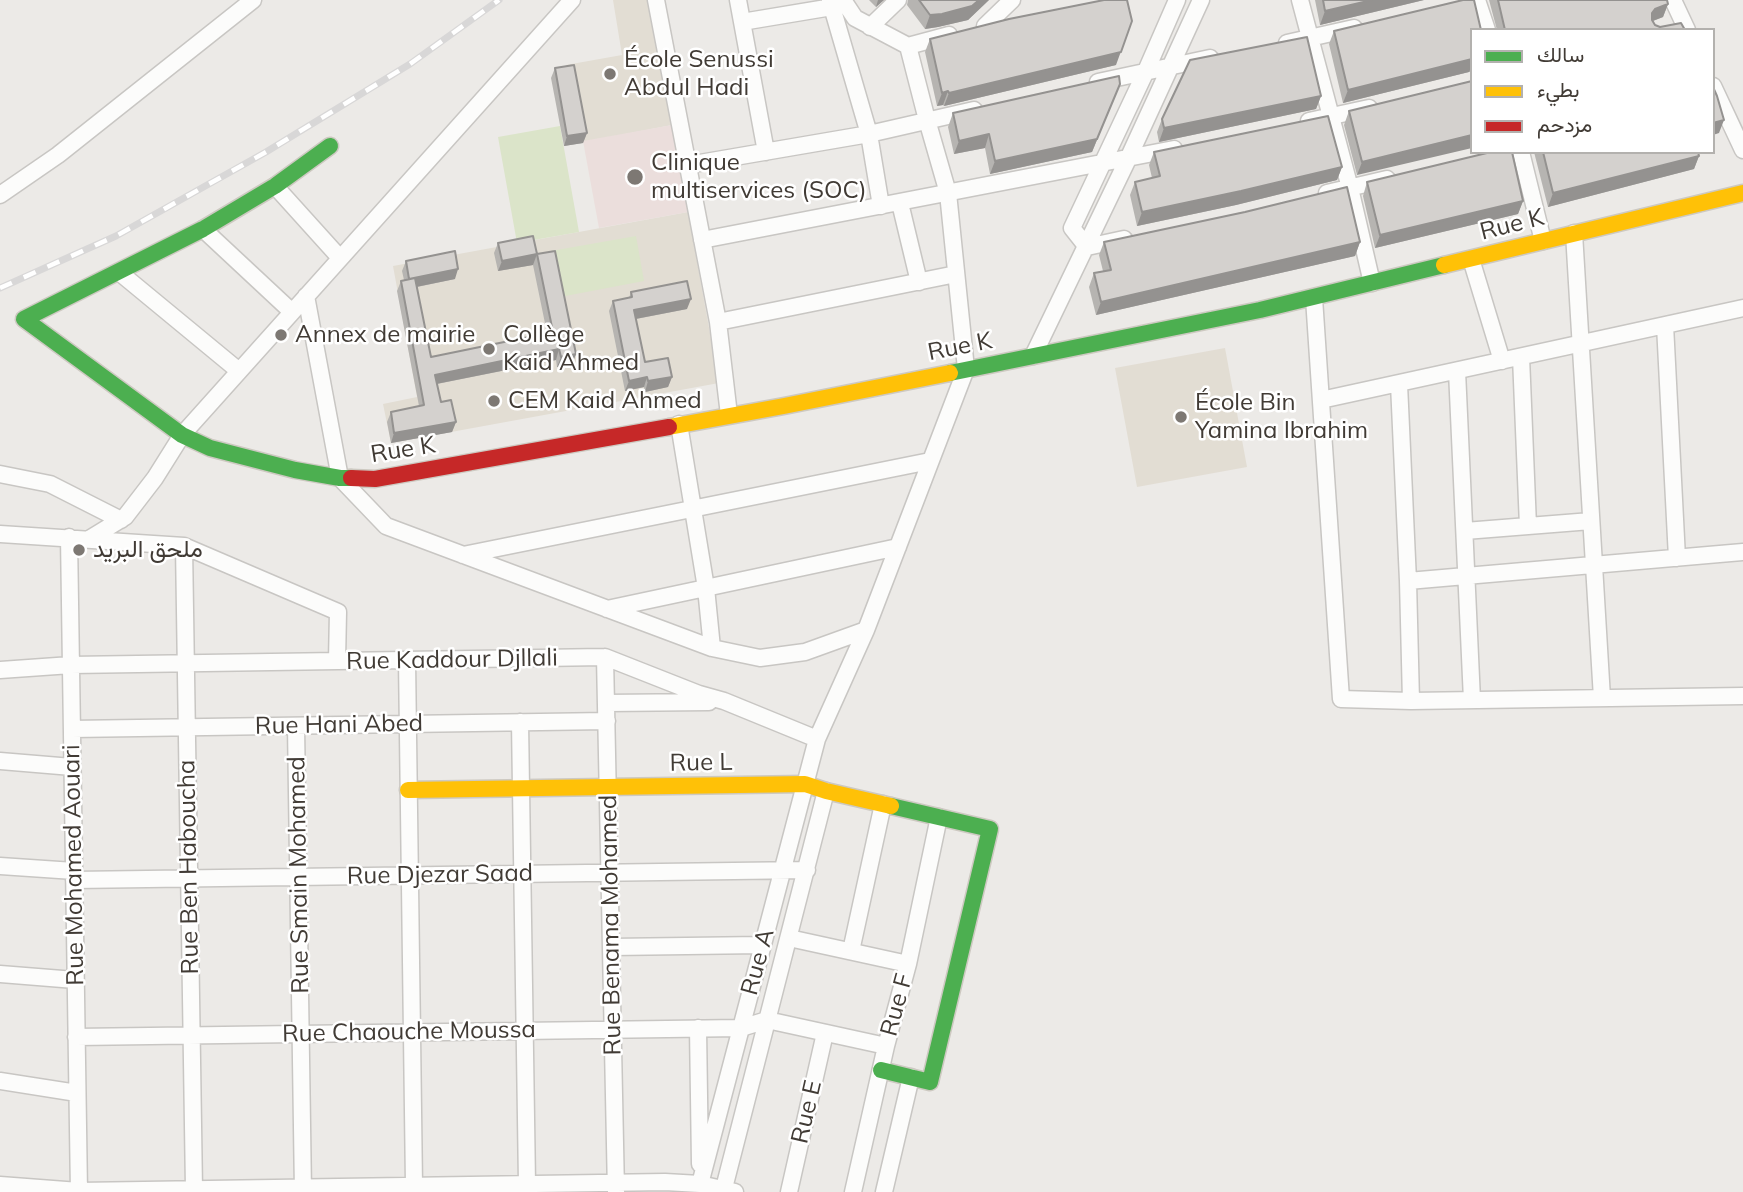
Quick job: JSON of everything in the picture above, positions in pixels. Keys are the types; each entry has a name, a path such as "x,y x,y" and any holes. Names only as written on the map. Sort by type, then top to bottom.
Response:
{"street":[{"path":"0,195 58,155 253,0"},
{"path":"89,539 125,517 155,478 182,435 572,0"},
{"path":"656,0 718,322 729,415"},
{"path":"738,0 766,152"},
{"path":"870,27 898,0"},
{"path":"972,29 1012,0"},
{"path":"1087,247 1072,228 1177,0"},
{"path":"1033,356 1087,247 1200,0"},
{"path":"1300,0 1373,283"},
{"path":"1477,0 1486,28"},
{"path":"1666,27 1685,26 1673,0"},
{"path":"743,22 835,2"},
{"path":"835,2 855,18 908,46 1011,21"},
{"path":"835,2 869,134 881,206"},
{"path":"1272,46 1363,25"},
{"path":"908,46 948,193 966,369"},
{"path":"1081,86 1220,56"},
{"path":"1715,93 1743,149"},
{"path":"1290,125 1380,105"},
{"path":"688,165 869,134 991,106"},
{"path":"702,240 1196,145"},
{"path":"239,371 118,272 203,229 275,186 330,146"},
{"path":"1521,154 1543,241"},
{"path":"1313,197 1405,175"},
{"path":"275,186 340,258"},
{"name":"Rue K","path":"118,272 24,319 182,435 210,448 295,470 340,478 375,479 784,406 1314,298 1743,192"},
{"path":"900,203 919,282"},
{"path":"203,229 292,312"},
{"path":"1574,233 1602,698"},
{"path":"1087,247 1137,236"},
{"path":"1472,259 1502,361"},
{"path":"718,322 956,274"},
{"path":"306,296 340,478 386,526 712,648 760,658 805,652 866,631"},
{"path":"1314,298 1341,699 1411,701 1743,696"},
{"path":"1321,400 1743,308"},
{"path":"1665,325 1676,558"},
{"path":"1521,357 1528,526"},
{"name":"Rue A","path":"700,1184 817,739 866,631 966,369"},
{"path":"1457,371 1472,700"},
{"path":"1399,384 1411,701"},
{"path":"680,424 706,588 712,648"},
{"path":"463,555 930,461"},
{"path":"0,474 50,484 121,520"},
{"path":"1465,531 1591,522"},
{"path":"0,534 184,545 338,612 337,661"},
{"name":"Rue Mohamed Aouari","path":"69,537 79,1191"},
{"name":"Rue Ben Haboucha","path":"184,545 194,1189"},
{"path":"607,609 898,547"},
{"path":"1408,581 1743,552"},
{"name":"Rue Kaddour Djllali","path":"0,670 71,665 605,657 817,739"},
{"name":"Rue Benama Mohamed","path":"605,657 616,1187"},
{"path":"407,660 414,1186"},
{"path":"606,703 724,701"},
{"name":"Rue Hani Abed","path":"72,729 607,721"},
{"path":"520,722 527,1184"},
{"name":"Rue Smain Mohamed","path":"296,726 303,1190"},
{"path":"0,761 72,767"},
{"name":"Rue L","path":"408,790 805,784 990,829 930,1082 911,1077"},
{"path":"0,1185 79,1191 303,1190 527,1184 565,1188 665,1187 700,1184 727,1191 767,1020 827,791"},
{"path":"851,951 883,804"},
{"name":"Rue F","path":"853,1192 886,1046 908,964 939,817"},
{"name":"Rue Djezar Saad","path":"0,866 74,876 189,879 807,870"},
{"path":"611,947 788,942 851,951 908,964"},
{"path":"0,974 75,980"},
{"path":"767,1020 886,1046"},
{"name":"Rue Chaouche Moussa","path":"76,1037 741,1028 767,1020"},
{"path":"698,1028 700,1184"},
{"name":"Rue E","path":"789,1192 825,1033"},
{"path":"881,1070 911,1077 884,1192"},
{"path":"0,1081 77,1093"}],"shaded area":[{"name":"École Senussi Abdul Hadi","path":"613,0 649,0 672,125 564,146 566,65 622,55"},
{"name":"Clinique multiservices (SOC)","path":"672,125 688,212 599,228 583,141"},
{"path":"688,212 719,383 391,443 383,404 417,397 393,266"},
{"name":"École Bin Yamina Ibrahim","path":"1225,348 1247,467 1137,487 1115,368"}],"green space":[{"path":"560,126 579,232 517,243 498,137"},
{"path":"636,236 644,281 560,297 551,251"}],"building":[{"path":"919,0 979,0 972,6 930,15"},
{"path":"1104,0 1127,0 1132,21 1121,52 942,93 930,39 1009,19"},
{"path":"1323,0 1372,0 1325,11"},
{"path":"1463,0 1474,0 1481,28 1470,28 1470,60 1348,90 1334,31"},
{"path":"1498,0 1667,0 1668,4 1652,13 1655,25 1660,27 1681,23 1684,28 1505,28"},
{"path":"1307,37 1321,96 1164,128 1162,119 1190,60"},
{"path":"574,65 587,133 567,136 555,68"},
{"path":"1119,76 1120,84 1097,139 995,161 989,134 959,141 953,113"},
{"path":"1470,81 1470,135 1362,162 1349,111"},
{"path":"1715,92 1717,96 1724,120 1715,122"},
{"path":"1328,116 1342,167 1142,212 1135,182 1160,176 1154,152"},
{"path":"1483,154 1512,154 1523,201 1380,235 1367,182"},
{"path":"1543,154 1698,154 1699,156 1553,193"},
{"path":"1347,187 1360,242 1101,302 1094,273 1111,270 1104,242"},
{"path":"533,236 537,254 502,261 498,243"},
{"path":"455,251 458,269 409,279 406,261"},
{"path":"555,251 576,354 561,357 559,349 435,375 441,402 451,400 456,422 394,433 391,412 424,405 401,281 415,278 431,357 553,332 537,254"},
{"path":"687,281 691,299 634,310 645,362 668,358 672,377 648,381 647,377 629,381 613,301 632,297 631,292"}],"railway":[{"path":"0,288 116,236 266,152 410,64 499,0"}],"traffic: fast":[{"path":"330,146 275,186 203,229 24,319 182,435 210,448 295,470 351,478"},
{"path":"950,373 1260,310 1444,265"},
{"path":"881,1070 930,1082 990,829 891,806"}],"traffic: slow":[{"path":"1444,265 1743,193"},
{"path":"669,427 950,373"},
{"path":"408,790 805,784 891,806"}],"traffic: jam":[{"path":"351,478 375,479 669,427"}],"place":[{"name":"École Senussi Abdul Hadi","path":"610,74"},
{"name":"Clinique multiservices (SOC)","path":"635,177"},
{"name":"Annex de mairie","path":"281,335"},
{"name":"Collège Kaid Ahmed","path":"489,349"},
{"name":"CEM Kaid Ahmed","path":"494,401"},
{"name":"École Bin Yamina Ibrahim","path":"1181,417"},
{"name":"ملحق البريد","path":"79,550"}]}
